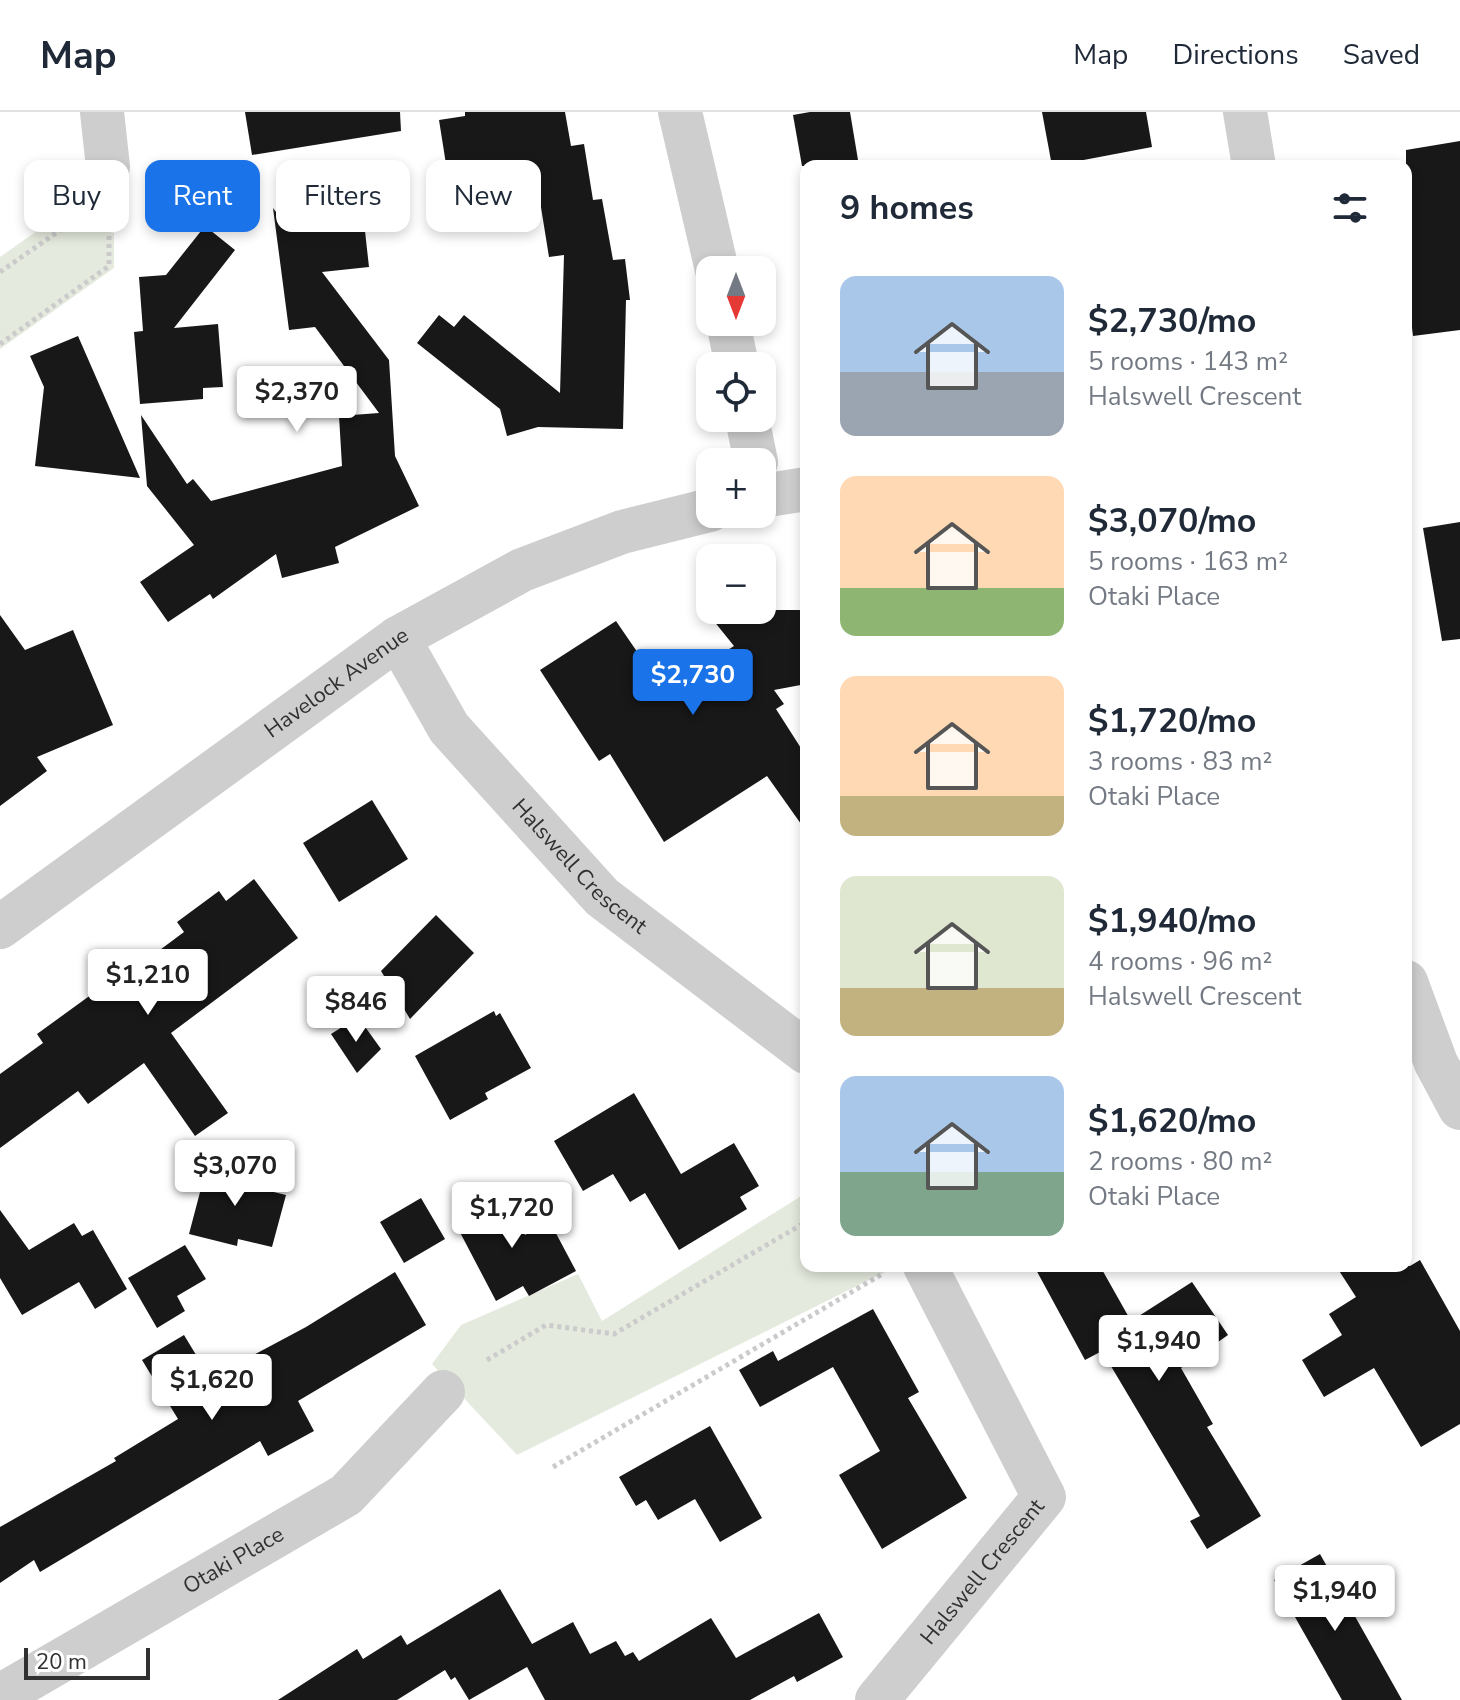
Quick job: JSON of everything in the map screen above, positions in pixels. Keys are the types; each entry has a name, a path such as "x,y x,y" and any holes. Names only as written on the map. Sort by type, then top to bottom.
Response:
{"street":[{"path":"102,112 107,160"},
{"path":"680,112 714,256"},
{"path":"1245,112 1253,160"},
{"path":"776,487 800,489"},
{"name":"Havelock Avenue","path":"0,927 398,638 522,570 622,532 696,514"},
{"name":"Halswell Crescent","path":"398,638 449,728 602,897 800,1047"},
{"path":"1412,998 1436,1063 1460,1108"},
{"name":"Halswell Crescent","path":"877,1700 1044,1497 908,1272"},
{"name":"Otaki Place","path":"0,1696 346,1495 443,1392"}],"path":[{"path":"0,272 57,232"},
{"path":"0,344 109,266 109,232"},
{"path":"487,1360 546,1325 614,1334 800,1226"},
{"path":"553,1467 899,1272"}],"shaded area":[{"path":"35,232 114,233 114,268 0,349 0,257"},
{"path":"800,1197 800,1272 885,1272 517,1455 432,1364 461,1325 578,1274 602,1321"}],"building":[{"path":"245,112 400,112 401,131 252,155"},
{"path":"465,112 565,112 571,146 584,144 593,200 602,199 613,260 625,259 630,300 626,300 623,429 538,427 507,436 500,409 417,343 439,315 454,327 464,315 560,393 564,255 549,257 541,207 541,160 445,160 439,120 465,116"},
{"path":"850,112 858,160 801,160 793,115"},
{"path":"1042,112 1146,112 1152,147 1084,160 1051,160"},
{"path":"1460,141 1460,330 1413,336 1412,160 1406,160 1406,150"},
{"path":"200,232 212,232 235,250 174,328 218,324 223,387 203,388 203,399 140,404 134,332 143,331 139,277 166,275"},
{"path":"276,232 365,232 369,267 322,272 389,360 395,456 419,506 335,547 339,563 282,578 276,554 213,599 210,594 168,622 140,582 194,545 147,486 141,415 187,484 193,479 211,501 342,466 339,416 379,413 315,327 289,330"},
{"path":"78,336 140,478 35,466 44,387 30,356"},
{"path":"1460,522 1460,639 1442,641 1423,528"},
{"path":"776,610 800,610 800,685 774,690 784,704 776,709 800,747 800,823 767,776 664,842 610,754 599,761 540,670 616,621 664,691 734,646 716,624 776,624"},
{"path":"0,615 25,650 73,630 113,725 37,757 47,771 0,806"},
{"path":"372,800 408,859 339,902 303,843"},
{"path":"254,879 298,938 171,1033 228,1113 195,1136 144,1063 88,1104 78,1091 0,1148 0,1074 43,1043 37,1034 110,981 113,985 184,932 177,922 219,891 226,901"},
{"path":"436,915 474,953 410,1019 381,971"},
{"path":"494,1011 496,1016 500,1013 531,1068 485,1093 488,1099 450,1120 415,1056"},
{"path":"358,1017 381,1049 357,1073 331,1034"},
{"path":"634,1093 681,1174 734,1143 759,1186 740,1197 747,1209 679,1250 645,1193 630,1202 613,1174 583,1191 554,1141"},
{"path":"209,1158 244,1167 240,1184 286,1195 272,1247 238,1239 237,1246 189,1234"},
{"path":"504,1193 525,1235 550,1222 576,1271 529,1296 523,1286 496,1301 453,1219"},
{"path":"421,1198 445,1239 404,1263 380,1222"},
{"path":"0,1210 29,1250 74,1223 82,1236 93,1230 127,1289 95,1309 79,1282 22,1315 0,1278"},
{"path":"185,1245 206,1279 177,1296 185,1311 157,1328 128,1278"},
{"path":"1420,1260 1460,1331 1460,1424 1421,1447 1374,1368 1324,1397 1302,1360 1342,1335 1329,1314 1356,1297 1340,1272 1412,1272 1412,1265"},
{"path":"395,1272 426,1325 298,1401 314,1431 268,1456 260,1441 40,1572 34,1560 0,1583 0,1527 116,1461 114,1458 178,1419 142,1360 184,1335 210,1378 306,1327"},
{"path":"1037,1272 1103,1272 1131,1321 1192,1282 1228,1335 1181,1368 1213,1424 1207,1427 1261,1516 1207,1549 1190,1521 1200,1516 1102,1351 1085,1360"},
{"path":"873,1309 919,1392 908,1398 967,1498 882,1549 839,1475 880,1451 833,1367 760,1407 739,1370 773,1351 778,1361"},
{"path":"710,1426 762,1518 720,1542 695,1499 658,1520 646,1500 636,1506 619,1477"},
{"path":"1320,1554 1402,1700 1342,1700 1274,1580"},
{"path":"500,1589 532,1644 573,1622 590,1654 616,1641 625,1656 633,1652 639,1661 711,1618 736,1658 819,1613 843,1657 797,1682 794,1676 750,1700 545,1700 527,1667 469,1700 455,1677 451,1680 445,1670 397,1700 278,1700 357,1649 363,1659 401,1635 407,1645"}]}
